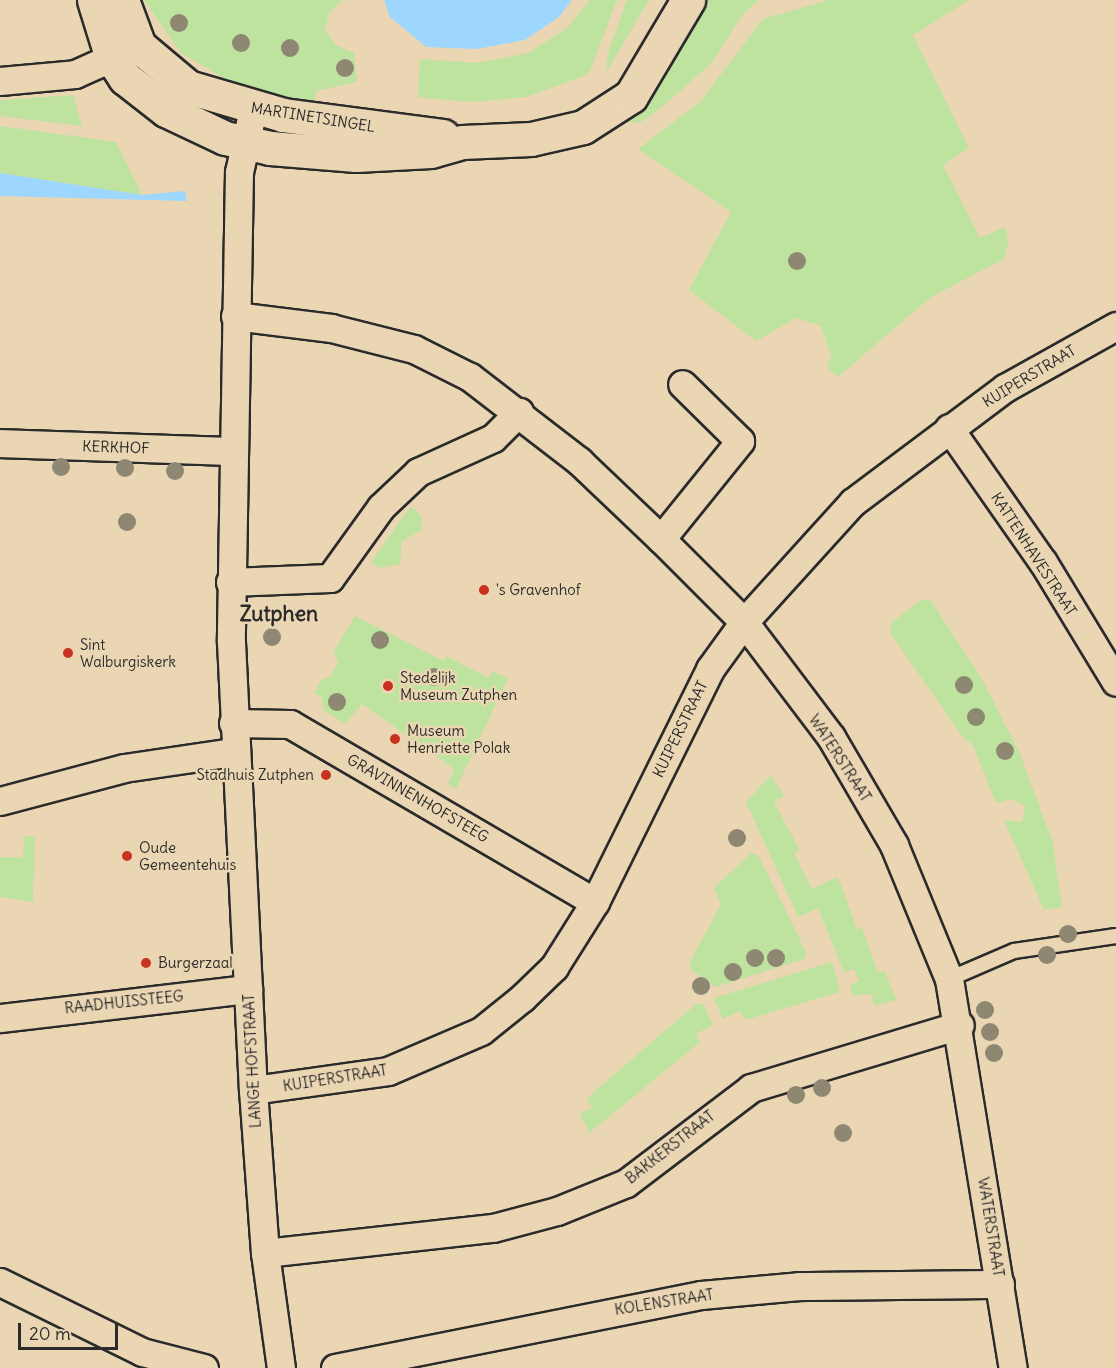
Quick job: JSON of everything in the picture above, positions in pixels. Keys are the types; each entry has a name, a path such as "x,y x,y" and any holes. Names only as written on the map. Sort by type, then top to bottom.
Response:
{"street":[{"path":"94,0 125,52"},
{"path":"122,0 125,52"},
{"name":"MARTINETSINGEL","path":"462,142 430,132 253,109 188,87 125,52 125,78 166,110 245,142 293,152 356,155 431,151 462,142 558,135 610,114 647,75 688,0"},
{"path":"0,81 44,80 125,52"},
{"path":"0,801 124,768 234,752 230,582 231,451 239,172 253,109"},
{"path":"230,582 330,578 381,507 418,472 493,438 519,412 470,377 414,349 331,328 235,316"},
{"name":"KUIPERSTRAAT","path":"253,1090 388,1071 482,1031 554,967 595,902 710,669 744,622 853,502 1005,388 1116,326"},
{"path":"661,539 740,441 682,384"},
{"name":"WATERSTRAAT","path":"519,412 661,539 744,622 831,737 894,845 949,979 960,1025 1013,1368"},
{"name":"KATTENHAVESTRAAT","path":"949,428 1043,562 1116,682"},
{"name":"KERKHOF","path":"0,442 231,451"},
{"name":"GRAVINNENHOFSTEEG","path":"233,723 290,724 595,902"},
{"name":"LANGE HOFSTRAAT","path":"234,752 253,1090 265,1253 281,1368"},
{"name":"RAADHUISSTEEG","path":"0,1018 248,989"},
{"name":"BAKKERSTRAAT","path":"265,1253 493,1228 556,1211 626,1183 751,1088 960,1025"},
{"path":"0,1282 142,1352 204,1368"},
{"name":"KOLENSTRAAT","path":"335,1368 701,1295 799,1286 1000,1284"}],"lane":[{"path":"949,979 1014,951 1116,936"}],"green space":[{"path":"144,0 343,0 329,13 325,30 336,45 354,53 357,82 316,91 314,104 234,84 181,53"},
{"path":"590,0 617,0 589,74 526,97 469,102 418,97 420,59 478,63 528,53 567,28"},
{"path":"627,0 649,0 605,74 609,50"},
{"path":"707,0 759,0 742,15 712,63 641,122 626,122 654,95"},
{"path":"829,0 969,0 913,35 969,148 943,165 980,238 1005,227 1008,244 1004,259 931,297 838,377 827,369 831,355 821,326 796,318 756,341 689,290 731,212 638,149 700,102 763,19"},
{"path":"73,95 82,126 0,116 0,100"},
{"path":"0,126 116,142 142,195 0,173"},
{"path":"411,506 421,515 422,530 402,541 400,564 379,568 371,562"},
{"path":"922,599 931,601 982,679 1020,754 1053,843 1062,907 1044,910 1004,820 1022,822 1025,806 1011,799 996,803 972,743 965,740 890,633 891,623"},
{"path":"355,616 444,661 446,656 489,678 492,671 508,678 456,789 448,784 454,769 362,704 345,724 324,710 321,696 315,693 321,680 331,676 338,662 333,653"},
{"path":"771,775 784,796 774,802 800,850 794,853 812,889 838,877 857,929 862,928 878,973 885,971 896,1000 874,1006 872,994 853,996 850,985 859,981 854,969 844,972 818,908 798,917 746,802"},
{"path":"24,836 35,836 33,902 0,897 0,857 23,858"},
{"path":"751,853 758,855 806,952 804,959 716,987 691,970 690,962 721,904 714,888"},
{"path":"832,962 840,992 745,1020 740,1011 723,1019 714,998"},
{"path":"696,1004 703,1004 713,1025 696,1034 700,1042 589,1133 580,1114 592,1107 587,1098"}],"water":[{"path":"384,0 572,0 559,17 525,40 477,49 426,47 390,17"},
{"path":"0,173 142,195 185,191 187,201 0,196"}],"place":[{"name":"'s Gravenhof","path":"484,590"},
{"name":"Sint Walburgiskerk","path":"68,653"},
{"name":"Stedelijk Museum Zutphen","path":"388,686"},
{"name":"Museum Henriette Polak","path":"395,739"},
{"name":"Stadhuis Zutphen","path":"326,775"},
{"name":"Oude Gemeentehuis","path":"127,856"},
{"name":"Burgerzaal","path":"146,963"}],"district":[{"name":"Zutphen","path":"279,614"}]}
